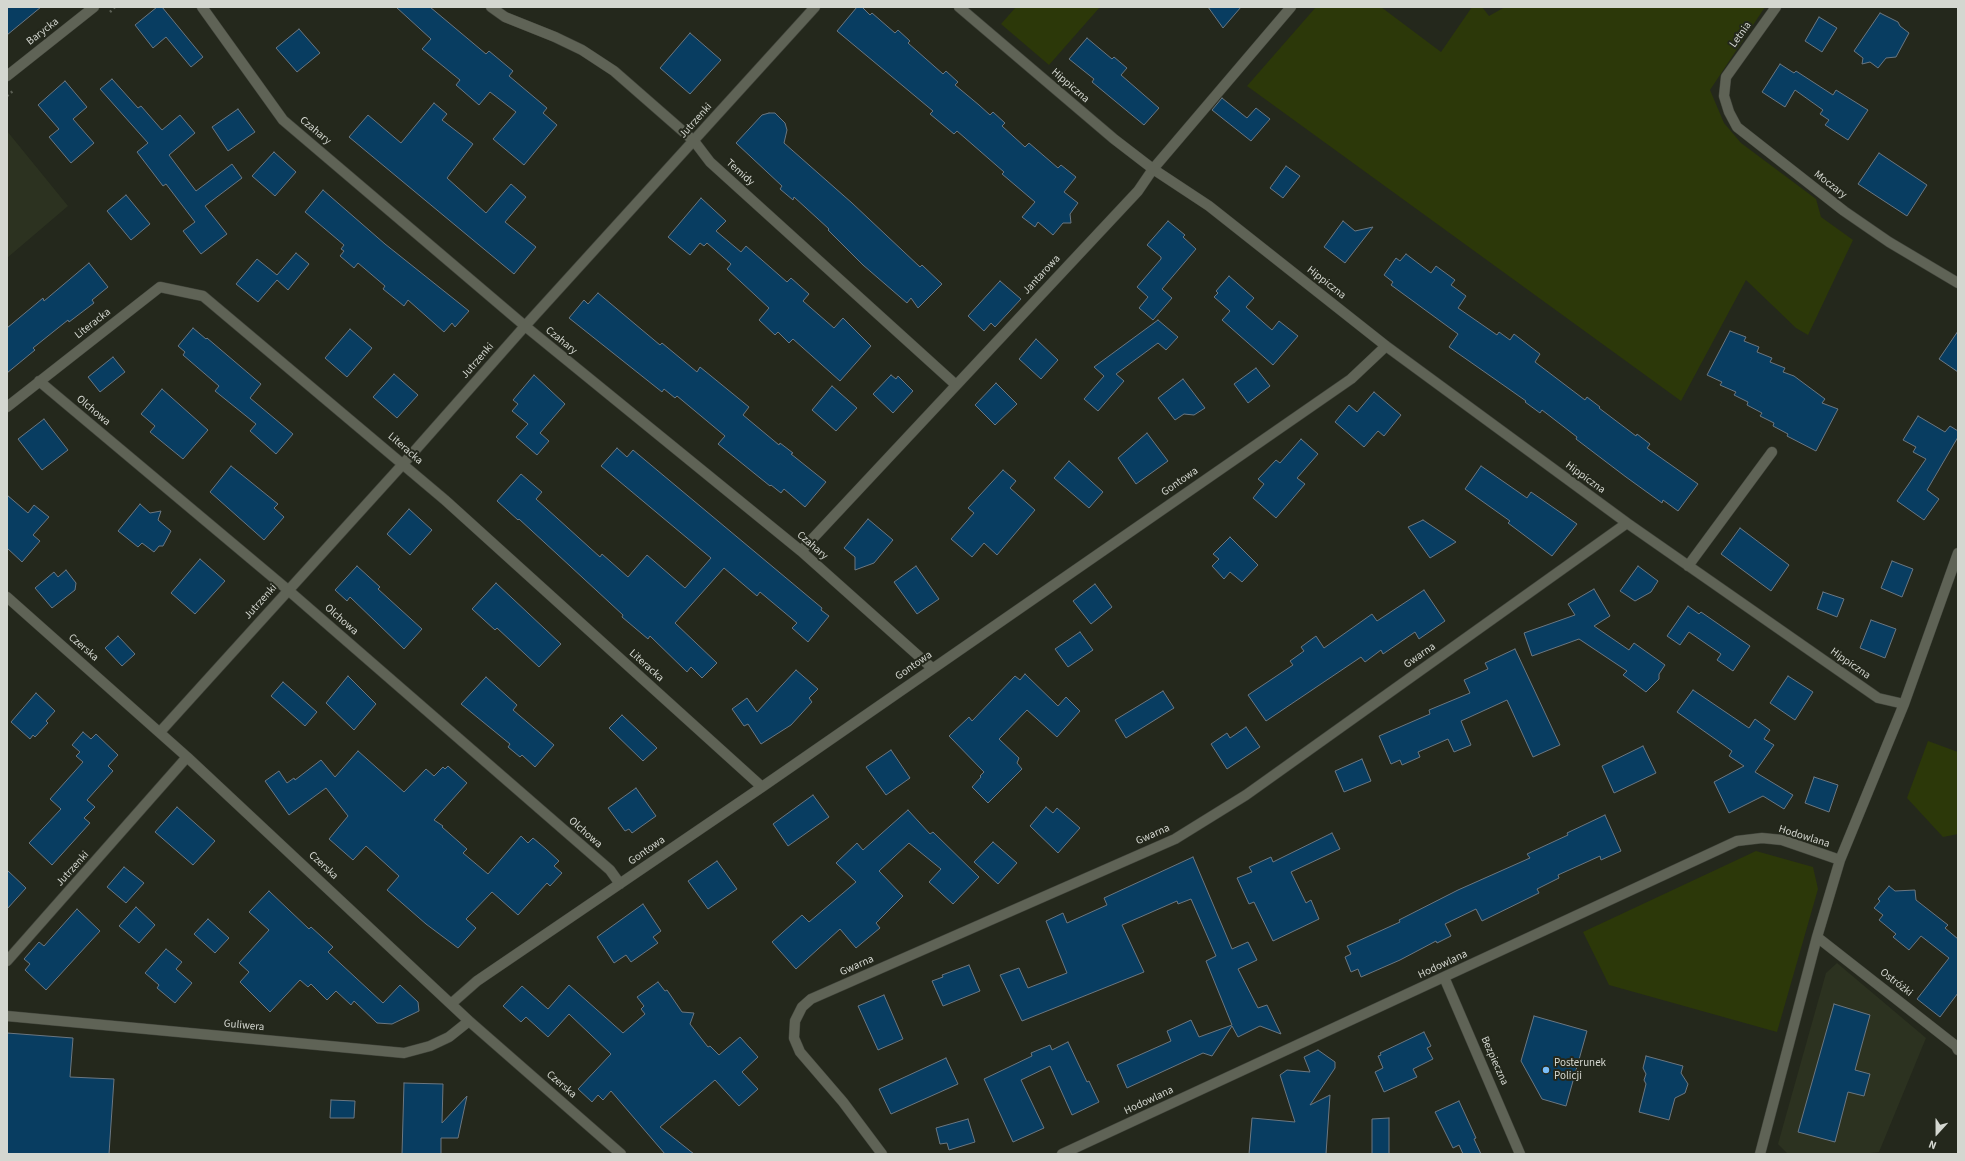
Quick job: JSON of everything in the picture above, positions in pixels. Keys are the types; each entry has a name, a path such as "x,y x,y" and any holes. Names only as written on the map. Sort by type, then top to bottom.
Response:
{"street":[{"name":"Barycka","path":"7,76 94,7"},
{"name":"Czahary","path":"202,7 283,120 524,326 801,551 932,668"},
{"name":"Temidy","path":"491,7 505,18 555,37 600,61 694,141 710,162 956,385"},
{"name":"Jutrzenki","path":"160,732 403,464 524,326 815,7"},
{"name":"Hippiczna","path":"960,7 1114,139 1153,170 1210,206 1386,346 1627,523 1878,698 1904,704"},
{"name":"Jantarowa","path":"801,551 1138,191 1153,170 1291,7"},
{"name":"Letnia","path":"1726,77 1776,7"},
{"name":"Moczary","path":"1726,77 1724,96 1729,112 1737,127 1857,220 1889,242 1958,283"},
{"name":"Literacka","path":"7,406 160,287 203,296 445,500 762,787"},
{"name":"Gontowa","path":"452,1003 477,981 762,787 1352,379 1386,346"},
{"name":"Olchowa","path":"38,381 288,590 610,870 620,884"},
{"path":"1688,566 1772,452"},
{"name":"Gwarna","path":"882,1154 843,1102 800,1052 794,1038 795,1021 802,1007 811,999 1175,839 1246,795 1627,523"},
{"name":"Hodowlana","path":"1760,1154 1817,937 1840,860 1904,704 1958,552"},
{"name":"Czerska","path":"7,597 160,732 469,1020 621,1154"},
{"name":"Jutrzenki","path":"7,961 187,757"},
{"name":"Hodowlana","path":"1062,1154 1737,841 1762,838 1782,840 1840,860"},
{"name":"Ostróżki","path":"1817,937 1956,1046 1958,1050"},
{"name":"Bezpieczna","path":"1444,978 1520,1154"},
{"name":"Guliwera","path":"7,1016 404,1053 430,1046 449,1037 469,1020"}],"shaded area":[{"path":"7,131 68,206 7,258"},
{"path":"1837,963 1926,1038 1879,1152 1861,1154 1788,1154 1778,1144 1826,973"}],"green space":[{"path":"1016,7 1100,7 1049,65 1001,24"},
{"path":"1316,7 1381,7 1441,52 1472,7 1482,7 1489,16 1505,7 1765,7 1710,90 1724,123 1741,143 1816,199 1821,217 1853,240 1808,335 1796,328 1746,280 1681,401 1247,86"},
{"path":"1928,741 1958,752 1958,834 1943,837 1907,798"},
{"path":"1756,851 1813,867 1818,889 1777,1032 1609,985 1583,932"}],"building":[{"path":"7,7 41,7 7,35"},
{"path":"157,7 162,7 203,57 191,67 166,37 153,48 135,25"},
{"path":"396,7 430,7 486,54 489,51 513,71 509,76 547,108 543,113 557,125 524,165 493,139 516,112 490,92 479,105 456,85 460,80 422,49 431,39"},
{"path":"857,7 862,7 870,15 872,13 895,33 898,30 910,41 908,43 943,74 946,71 958,82 955,85 990,115 993,112 1005,123 1002,126 1025,147 1029,143 1058,168 1061,165 1076,177 1064,192 1078,203 1070,214 1071,223 1063,223 1053,235 1038,222 1035,227 1022,217 1035,202 1002,174 1004,172 957,131 954,134 930,114 933,111 837,31"},
{"path":"1208,7 1241,7 1223,28"},
{"path":"1880,13 1898,22 1900,26 1909,33 1896,57 1886,58 1878,68 1870,62 1862,64 1863,58 1854,51"},
{"path":"1819,17 1837,28 1822,52 1805,41"},
{"path":"299,29 320,53 297,72 276,48"},
{"path":"690,33 721,60 690,94 660,68"},
{"path":"1087,38 1112,59 1114,57 1127,68 1121,75 1159,108 1144,125 1092,82 1094,79 1069,59"},
{"path":"1780,64 1794,73 1796,71 1833,95 1836,90 1868,110 1848,140 1825,125 1829,120 1820,114 1823,110 1795,90 1785,107 1762,92"},
{"path":"112,79 138,108 141,106 162,130 180,115 195,133 169,155 196,191 232,164 242,178 205,206 227,234 201,254 183,231 195,222 166,184 163,186 137,152 148,143 100,89"},
{"path":"65,81 87,107 73,119 94,143 71,163 49,137 59,129 38,105"},
{"path":"1222,98 1247,118 1256,108 1270,119 1251,141 1212,110"},
{"path":"434,103 447,114 442,120 473,144 447,178 486,213 511,184 526,197 505,222 536,247 514,274 349,137 368,115 401,143"},
{"path":"238,109 255,132 228,151 212,127"},
{"path":"775,113 785,123 787,130 784,143 852,203 920,267 922,265 942,284 918,308 911,298 907,303 863,265 828,230 829,229 794,197 793,200 780,189 782,186 736,143 762,115"},
{"path":"274,152 296,172 275,196 252,176"},
{"path":"1879,153 1927,185 1907,216 1858,184"},
{"path":"1286,166 1300,176 1283,198 1270,188"},
{"path":"323,190 385,244 469,311 455,327 452,323 444,332 408,300 404,306 383,289 385,286 358,263 354,268 340,256 344,251 341,249 344,245 305,212"},
{"path":"126,195 150,224 131,240 107,211"},
{"path":"701,198 726,221 716,231 741,252 746,246 787,282 791,278 809,294 803,301 834,328 843,318 871,346 840,381 793,339 789,343 778,332 775,335 759,320 769,308 727,269 731,264 707,243 704,246 700,243 690,255 668,237"},
{"path":"1168,221 1185,235 1183,237 1196,249 1162,289 1172,298 1153,320 1139,308 1148,297 1137,287 1161,259 1161,257 1147,245"},
{"path":"1343,221 1355,231 1373,227 1345,263 1324,247"},
{"path":"296,253 309,264 288,290 277,280 258,302 236,284 257,259 277,275"},
{"path":"1406,254 1431,273 1436,266 1455,280 1451,285 1466,296 1458,308 1497,335 1499,332 1510,340 1514,334 1540,354 1535,362 1585,400 1587,397 1636,436 1637,434 1650,444 1647,448 1698,484 1678,511 1663,500 1662,503 1626,477 1576,439 1577,437 1542,410 1540,413 1525,402 1526,401 1449,347 1458,334 1391,285 1393,282 1384,275 1396,258 1400,261"},
{"path":"89,263 108,287 92,300 94,303 69,322 68,320 33,348 35,350 7,373 7,328 43,298 44,301"},
{"path":"1229,276 1254,298 1246,307 1272,330 1279,321 1298,336 1273,365 1222,320 1230,311 1214,297 1218,293 1216,291"},
{"path":"1000,281 1021,299 995,327 991,323 984,331 968,316"},
{"path":"598,293 660,345 662,343 697,372 700,367 749,407 743,415 779,445 780,443 793,453 791,454 826,482 805,507 784,489 781,493 771,485 770,486 718,444 725,436 677,396 675,398 664,389 662,392 569,318 584,300 588,304"},
{"path":"1158,320 1178,337 1166,350 1158,343 1116,374 1124,381 1098,411 1084,399 1104,376 1094,367"},
{"path":"193,328 261,384 250,398 293,434 276,454 250,431 256,424 215,391 219,386 183,355 185,352 178,346"},
{"path":"350,329 372,348 347,377 325,358"},
{"path":"1730,331 1746,337 1744,341 1759,347 1757,352 1772,358 1770,362 1785,368 1783,372 1794,376 1825,399 1822,403 1838,409 1816,451 1787,436 1788,434 1773,426 1774,423 1760,416 1762,413 1747,405 1748,402 1734,395 1736,392 1720,385 1722,382 1707,375"},
{"path":"1958,331 1958,372 1939,359"},
{"path":"1036,339 1058,360 1041,379 1019,359"},
{"path":"113,357 125,372 100,392 88,377"},
{"path":"1256,368 1270,386 1248,403 1234,384"},
{"path":"394,374 418,395 397,418 373,397"},
{"path":"534,375 565,404 540,433 549,441 537,455 516,437 528,424 512,411 518,404 513,400"},
{"path":"891,375 896,379 898,376 913,391 893,413 873,394"},
{"path":"1183,379 1205,408 1194,415 1184,414 1175,420 1158,398"},
{"path":"996,383 1017,404 995,425 975,405"},
{"path":"832,386 857,408 836,431 812,410"},
{"path":"162,389 208,430 183,459 150,432 155,426 141,414"},
{"path":"1374,392 1401,415 1384,436 1378,431 1364,447 1335,422 1349,405 1357,412"},
{"path":"1918,416 1945,432 1950,426 1958,431 1958,437 1927,490 1939,499 1924,520 1897,501 1926,459 1913,452 1916,447 1903,440"},
{"path":"44,419 68,450 42,470 18,439"},
{"path":"1147,433 1168,461 1136,484 1118,458"},
{"path":"1301,439 1318,454 1297,478 1305,484 1276,518 1253,498 1264,484 1258,479 1276,460 1280,463"},
{"path":"617,448 627,457 633,450 822,608 821,610 829,616 808,642 792,628 797,623 760,592 757,596 724,568 675,623 717,663 702,678 691,667 687,672 650,636 648,639 622,617 623,615 519,519 518,520 497,501 521,474 542,492 536,499 600,557 602,554 628,577 647,555 685,588 711,558 601,466"},
{"path":"1069,461 1103,492 1089,508 1054,478"},
{"path":"231,466 278,504 274,508 284,517 264,540 210,492"},
{"path":"1481,466 1527,498 1531,492 1577,524 1552,556 1508,523 1510,521 1465,489"},
{"path":"1003,470 1016,481 1010,488 1035,510 997,555 984,543 972,557 951,539 974,513 968,508"},
{"path":"7,495 28,513 34,505 49,517 33,535 40,541 22,562 7,548"},
{"path":"140,504 150,513 161,511 158,520 171,531 163,546 159,546 154,552 142,543 138,547 118,531"},
{"path":"409,509 432,530 410,555 387,534"},
{"path":"868,519 893,540 874,563 855,570 855,557 844,548"},
{"path":"1423,520 1456,542 1430,558 1408,527"},
{"path":"1740,528 1789,565 1771,591 1721,554"},
{"path":"1230,537 1258,565 1242,582 1230,572 1224,579 1212,566 1219,559 1213,554"},
{"path":"200,559 225,581 195,614 171,593"},
{"path":"1892,561 1913,569 1902,597 1881,588"},
{"path":"357,566 380,587 378,589 422,629 404,649 350,597 347,601 335,590"},
{"path":"916,566 939,599 917,614 894,582"},
{"path":"1638,566 1658,581 1651,592 1635,601 1620,591"},
{"path":"66,570 76,583 75,590 52,608 35,588 54,572 58,577"},
{"path":"496,583 561,644 539,667 497,628 495,630 472,609"},
{"path":"1095,584 1112,607 1091,624 1073,601"},
{"path":"1594,589 1610,616 1594,626 1629,650 1634,643 1665,665 1659,674 1659,679 1646,692 1623,675 1627,671 1579,639 1532,656 1524,633 1575,615 1568,604"},
{"path":"1424,590 1445,621 1419,639 1415,632 1383,654 1381,650 1365,662 1361,657 1266,721 1248,695 1293,665 1290,661 1304,651 1301,647 1316,636 1324,648 1372,614 1377,621"},
{"path":"1823,592 1844,599 1837,617 1817,609"},
{"path":"1688,606 1699,614 1701,612 1750,646 1733,671 1717,660 1721,654 1689,632 1680,645 1667,636"},
{"path":"1871,620 1896,629 1885,658 1860,648"},
{"path":"1080,632 1093,650 1068,667 1055,649"},
{"path":"118,636 135,654 122,666 105,648"},
{"path":"1515,649 1560,745 1533,757 1507,700 1461,721 1471,745 1454,752 1448,739 1418,752 1420,757 1402,765 1400,760 1391,764 1379,736 1430,714 1429,710 1470,693 1464,680 1488,669 1485,663"},
{"path":"796,670 818,689 809,698 812,702 791,725 761,744 748,724 744,726 732,709 747,698 757,712"},
{"path":"1025,674 1058,706 1066,697 1080,711 1057,737 1027,710 999,739 1019,758 1017,763 1022,769 988,803 972,787 984,772 949,736 969,717 972,721 1015,676 1020,680"},
{"path":"348,676 376,704 354,730 326,703"},
{"path":"1788,676 1813,692 1795,720 1770,703"},
{"path":"486,677 517,705 513,710 554,745 535,767 522,755 520,757 508,747 510,744 461,704"},
{"path":"283,682 317,712 305,726 271,696"},
{"path":"1693,690 1749,728 1755,719 1770,730 1764,739 1774,745 1755,772 1793,795 1784,809 1763,796 1729,813 1714,782 1744,766 1729,756 1732,751 1677,712"},
{"path":"1163,691 1174,708 1126,738 1115,720"},
{"path":"36,693 55,711 46,721 48,723 35,737 33,735 30,739 11,722"},
{"path":"622,715 657,748 643,761 609,728"},
{"path":"1246,727 1260,747 1227,769 1211,744 1227,733 1230,738"},
{"path":"83,732 91,739 96,734 118,755 108,766 113,771 87,800 95,807 84,818 90,823 52,865 29,843 61,809 50,799 83,762 76,756 80,752 72,745"},
{"path":"1643,746 1656,773 1614,793 1602,766"},
{"path":"891,750 910,778 886,795 866,767"},
{"path":"358,751 404,792 426,769 434,776 443,767 445,769 448,766 467,783 434,820 443,826 442,827 467,849 463,853 488,874 521,836 528,843 533,838 546,849 559,861 554,866 562,873 550,886 547,883 518,915 492,892 466,919 476,928 458,948 426,924 387,890 399,876 366,846 353,860 329,839 348,816 326,788 289,815 265,781 279,771 287,783 294,778 295,780 321,760 335,777"},
{"path":"1362,759 1371,781 1344,792 1335,771"},
{"path":"1814,777 1838,785 1829,812 1805,803"},
{"path":"636,788 656,816 632,833 629,829 625,831 608,808"},
{"path":"813,795 829,817 788,846 773,824"},
{"path":"177,807 215,841 193,865 155,832"},
{"path":"1046,807 1053,813 1057,808 1080,828 1058,853 1030,826"},
{"path":"908,810 930,834 933,832 979,877 953,904 929,882 941,869 909,843 879,871 903,896 876,923 880,928 856,948 840,929 796,969 772,942 802,915 809,922 856,882 836,863 857,843 863,850"},
{"path":"1605,815 1621,851 1601,860 1600,856 1558,875 1559,878 1537,889 1539,893 1482,921 1476,909 1445,924 1451,936 1437,943 1436,941 1400,960 1361,977 1358,969 1351,972 1345,957 1351,954 1347,946 1400,922 1399,920 1458,890 1530,858 1527,854 1568,835 1567,833"},
{"path":"1332,833 1340,849 1291,872 1306,903 1311,900 1319,919 1273,941 1254,902 1249,904 1237,878 1252,872 1249,867 1271,857 1273,862"},
{"path":"993,842 1017,863 998,884 974,862"},
{"path":"1193,857 1232,949 1248,942 1257,960 1238,969 1258,1008 1267,1005 1281,1034 1260,1026 1238,1037 1232,1026 1212,1056 1203,1053 1127,1088 1117,1065 1171,1041 1167,1031 1191,1020 1199,1037 1232,1025 1206,961 1216,956 1191,899 1178,904 1177,901 1122,925 1144,972 1022,1021 1000,975 1019,968 1028,988 1067,973 1046,921 1063,913 1067,923 1107,905 1104,898"},
{"path":"717,861 737,889 708,909 688,881"},
{"path":"124,867 144,883 126,903 107,887"},
{"path":"7,870 26,888 7,909"},
{"path":"1889,886 1895,891 1915,890 1916,900 1948,925 1945,928 1958,939 1958,993 1940,1017 1917,999 1949,958 1921,936 1909,950 1893,937 1896,934 1879,920 1883,915 1874,908 1880,901 1878,899"},
{"path":"269,891 309,929 311,927 333,947 328,952 383,1003 400,985 418,1002 419,1011 392,1024 377,1023 354,1001 351,1005 336,991 327,1000 311,984 308,987 300,980 270,1012 240,982 249,972 239,963 269,930 249,912"},
{"path":"643,904 661,931 653,937 658,943 631,962 626,955 614,963 597,937"},
{"path":"136,907 155,925 139,943 119,926"},
{"path":"77,909 100,931 46,990 25,970 30,964 24,959 39,942 44,946"},
{"path":"208,919 229,938 215,953 194,934"},
{"path":"166,949 182,962 176,969 192,983 175,1003 157,988 159,985 145,973"},
{"path":"969,965 980,991 943,1006 932,981 943,977 942,975"},
{"path":"658,982 665,991 667,990 682,1012 694,1013 690,1024 708,1047 710,1046 719,1055 740,1037 758,1057 742,1072 758,1089 739,1106 715,1080 660,1127 694,1154 665,1154 611,1091 603,1100 598,1095 592,1102 578,1089 611,1054 569,1014 548,1037 526,1017 521,1022 503,1006 522,986 548,1009 569,985 623,1033 645,1014 641,1009 644,1006 637,997"},
{"path":"884,995 903,1039 878,1050 858,1006"},
{"path":"1834,1004 1870,1015 1855,1070 1870,1074 1864,1096 1848,1092 1835,1142 1798,1132"},
{"path":"1534,1016 1587,1031 1566,1106 1542,1099 1521,1061"},
{"path":"1424,1032 1431,1046 1427,1048 1433,1059 1413,1069 1417,1077 1384,1092 1375,1072 1383,1068 1378,1056 1381,1055 1380,1053"},
{"path":"7,1033 73,1038 70,1077 114,1079 109,1154 7,1154"},
{"path":"1068,1042 1087,1082 1089,1081 1099,1102 1072,1115 1050,1066 1021,1080 1044,1128 1013,1142 984,1079 1032,1056 1031,1053 1050,1045 1052,1050"},
{"path":"1318,1050 1335,1062 1335,1068 1310,1105 1330,1095 1326,1154 1249,1154 1252,1118 1295,1122 1280,1075 1287,1070 1310,1072 1304,1057"},
{"path":"1646,1056 1683,1066 1681,1073 1688,1084 1685,1093 1675,1098 1669,1120 1639,1112 1646,1084 1644,1080 1646,1074 1643,1068"},
{"path":"946,1058 958,1084 891,1114 879,1089"},
{"path":"404,1083 443,1084 442,1123 467,1096 458,1138 441,1138 441,1154 402,1154"},
{"path":"331,1100 355,1101 354,1118 330,1118"},
{"path":"1459,1101 1476,1138 1474,1139 1481,1154 1463,1154 1459,1145 1453,1148 1435,1112"},
{"path":"1389,1118 1389,1154 1372,1154 1372,1119"},
{"path":"968,1119 975,1142 949,1150 947,1143 940,1144 936,1128"}],"place":[{"name":"Posterunek Policji","path":"1546,1070"}]}
